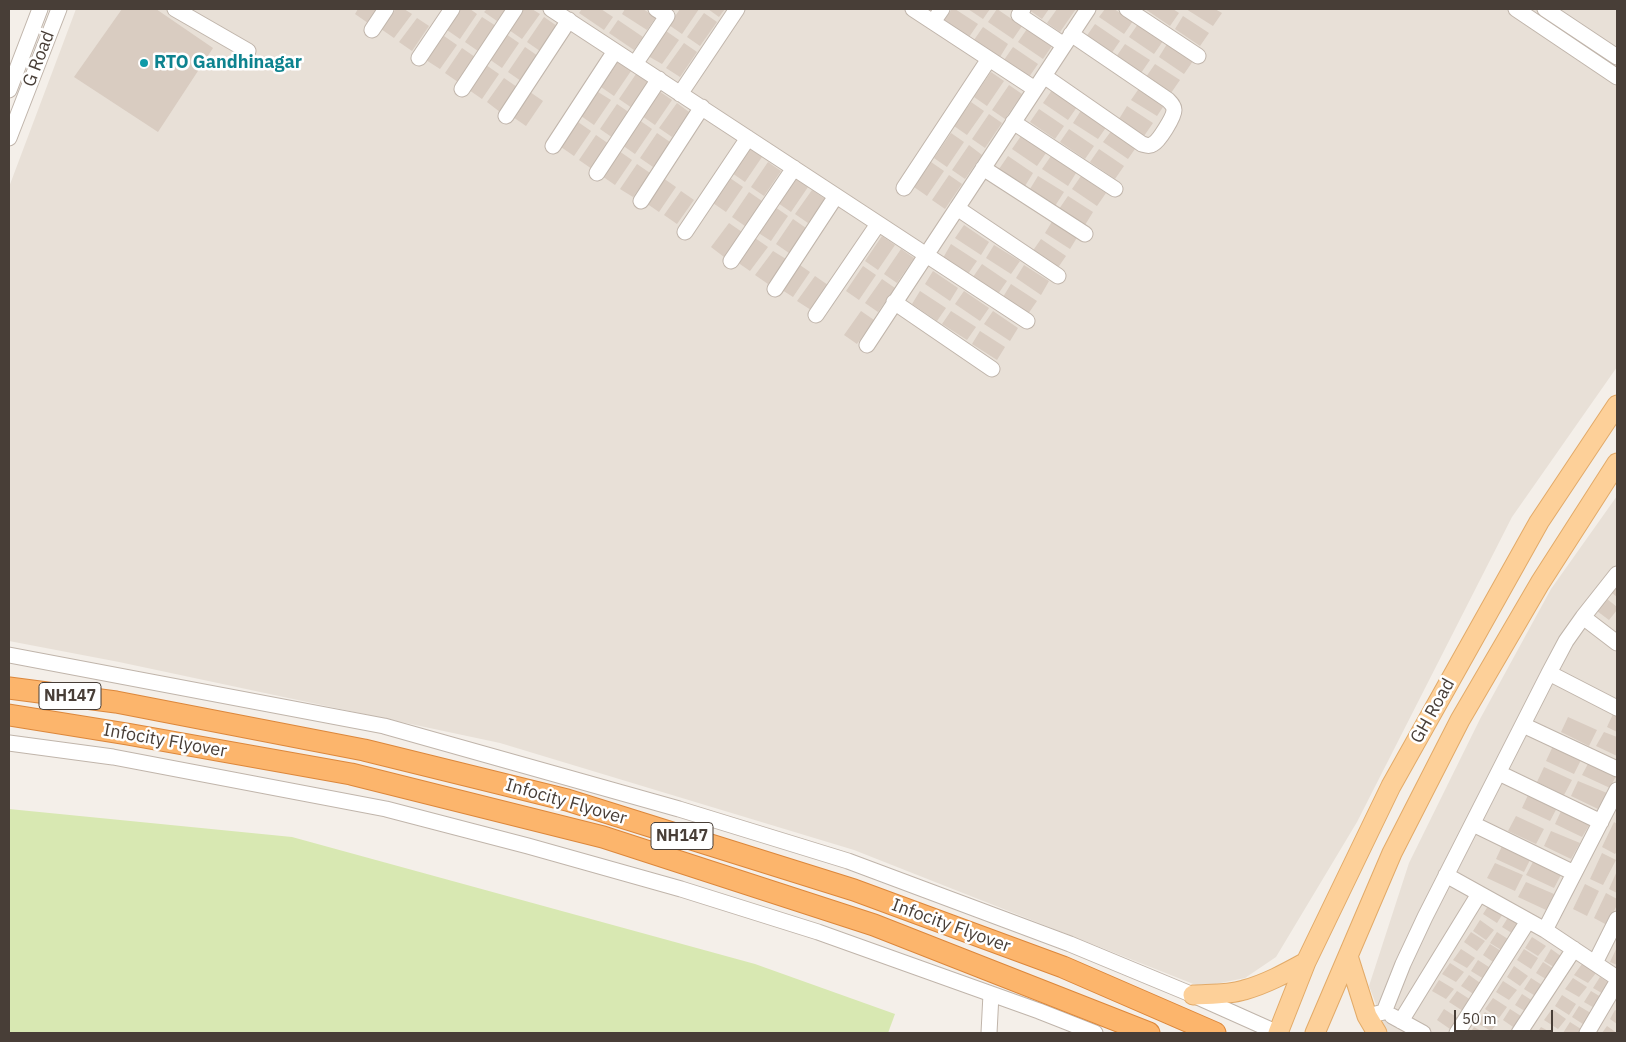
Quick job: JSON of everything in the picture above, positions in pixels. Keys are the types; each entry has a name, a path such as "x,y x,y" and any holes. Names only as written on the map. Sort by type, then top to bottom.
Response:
{"highway":[{"name":"Infocity Flyover","path":"9,688 130,705 364,750 567,800 854,890 1063,967 1215,1033"},
{"name":"Infocity Flyover","path":"9,714 351,774 603,837 874,925 1149,1033"}],"main road":[{"name":"GH Road","path":"1278,1033 1306,962 1396,777 1539,522 1617,405"},
{"name":"GH Road","path":"1315,1033 1392,853 1460,720 1540,583 1617,464"},
{"path":"1348,956 1376,1014 1377,1033"},
{"path":"1193,995 1243,991 1277,978 1306,962"}],"street":[{"name":"G Road","path":"9,90 40,9"},
{"name":"G Road","path":"9,138 59,9"},
{"path":"175,9 248,51"},
{"path":"372,30 386,9"},
{"path":"420,58 452,9"},
{"path":"462,89 515,9"},
{"path":"551,9 1027,321"},
{"path":"680,94 737,9"},
{"path":"913,9 1035,89"},
{"path":"933,22 942,9"},
{"path":"867,345 1088,9"},
{"path":"1127,9 1198,56"},
{"path":"1516,9 1617,77"},
{"path":"1545,9 1617,56"},
{"path":"635,64 665,11"},
{"path":"1017,11 1168,100 1174,106 1172,118 1154,144 1149,146 1142,144 1044,76"},
{"path":"506,116 569,20"},
{"path":"553,146 615,51"},
{"path":"904,188 989,59"},
{"path":"597,173 658,79"},
{"path":"640,200 702,107"},
{"path":"1013,122 1115,189"},
{"path":"685,232 748,138"},
{"path":"731,262 794,168"},
{"path":"983,168 1085,234"},
{"path":"775,289 836,196"},
{"path":"957,208 1058,276"},
{"path":"816,315 878,224"},
{"path":"894,302 992,369"},
{"path":"1422,1033 1401,1021 1376,1014 1566,641 1583,616 1617,574"},
{"path":"1583,616 1617,643"},
{"path":"9,655 384,726 679,809 848,862 1070,944 1278,1033"},
{"path":"1549,673 1617,708"},
{"path":"1523,725 1617,769"},
{"path":"9,743 150,763 386,809 528,846 681,889 818,932 991,994 1078,1030 1095,1033"},
{"path":"1499,773 1601,822"},
{"path":"1545,930 1617,790"},
{"path":"1473,824 1574,872"},
{"path":"1446,875 1545,930 1617,978"},
{"path":"1401,1021 1479,894"},
{"path":"1457,1033 1528,920"},
{"path":"1595,963 1617,920"},
{"path":"1519,1033 1574,949"},
{"path":"1587,1033 1617,982"},
{"path":"989,1033 991,994"}],"shaded area":[{"path":"76,9 1617,9 1617,367 1512,517 1357,822 1276,957 1245,978 1201,987 854,850 500,743 119,662 9,641 9,187"},
{"path":"1617,496 1617,1033 1387,1033 1369,986 1409,863 1480,719 1551,589"}],"green space":[{"path":"9,809 292,837 755,964 895,1014 888,1033 9,1033"}],"building":[{"name":"RTO Gandhinagar","path":"122,9 156,9 213,48 158,132 74,77"},
{"path":"358,9 378,9 368,23 355,14"},
{"path":"396,9 404,9 412,14 394,38 381,29"},
{"path":"461,9 470,9 477,14 460,39 447,30"},
{"path":"487,9 506,9 497,21 484,12"},
{"path":"524,9 532,9 540,14 522,39 509,30"},
{"path":"582,9 601,9 613,17 604,30 579,13"},
{"path":"625,9 643,9 656,17 647,30 622,14"},
{"path":"680,9 699,9 682,34 669,25"},
{"path":"708,9 725,9 719,17"},
{"path":"952,9 978,24 969,37 944,20"},
{"path":"968,9 990,9 983,19"},
{"path":"997,9 1022,26 1013,39 988,22"},
{"path":"1030,9 1049,9 1042,19"},
{"path":"1057,9 1076,9 1060,32 1047,23"},
{"path":"1105,9 1114,9 1133,21 1124,34 1099,17"},
{"path":"1145,9 1173,9 1179,13 1170,26"},
{"path":"1186,9 1215,9 1222,13 1213,26"},
{"path":"704,13 717,22 700,46 687,37"},
{"path":"1183,16 1209,33 1200,46 1175,29"},
{"path":"482,17 496,26 478,51 465,42"},
{"path":"544,17 557,26 540,51 527,42"},
{"path":"417,18 429,26 412,51 399,42"},
{"path":"618,20 643,37 634,50 609,33"},
{"path":"1095,24 1120,41 1111,54 1086,37"},
{"path":"1138,24 1163,41 1154,54 1129,37"},
{"path":"983,27 1008,44 1000,57 974,40"},
{"path":"1027,29 1052,46 1043,59 1018,42"},
{"path":"666,31 679,40 662,64 648,56"},
{"path":"506,34 519,43 502,68 489,59"},
{"path":"444,36 457,45 440,69 426,60"},
{"path":"684,43 697,52 680,77 666,68"},
{"path":"1125,44 1150,60 1141,73 1116,57"},
{"path":"1167,44 1193,61 1184,74 1159,57"},
{"path":"525,47 538,56 521,81 508,72"},
{"path":"1013,47 1038,64 1029,77 1004,60"},
{"path":"462,48 475,57 458,82 445,73"},
{"path":"618,62 631,71 614,96 601,87"},
{"path":"1155,64 1180,80 1171,93 1146,77"},
{"path":"486,65 499,74 482,99 469,90"},
{"path":"991,72 1004,81 987,106 974,97"},
{"path":"636,74 649,83 632,108 619,99"},
{"path":"504,78 517,87 500,112 487,102"},
{"path":"1009,85 1022,94 1005,119 992,110"},
{"path":"1140,87 1165,104 1157,116 1131,100"},
{"path":"1052,90 1077,107 1068,120 1043,103"},
{"path":"659,91 672,100 655,125 642,116"},
{"path":"530,92 543,101 526,126 513,117"},
{"path":"598,92 611,100 594,125 581,116"},
{"path":"971,102 984,111 967,135 954,126"},
{"path":"677,103 689,112 672,137 659,128"},
{"path":"617,104 630,113 613,138 600,129"},
{"path":"1127,106 1153,123 1144,136 1119,119"},
{"path":"1039,109 1064,126 1055,139 1030,122"},
{"path":"1082,109 1107,126 1098,139 1073,123"},
{"path":"989,114 1002,123 985,148 972,139"},
{"path":"639,120 652,129 635,154 622,145"},
{"path":"578,122 591,131 574,156 561,147"},
{"path":"1069,129 1094,146 1085,159 1060,142"},
{"path":"1112,130 1137,146 1128,159 1103,142"},
{"path":"657,133 670,142 653,167 640,158"},
{"path":"951,133 964,142 947,167 934,158"},
{"path":"596,135 609,144 592,169 579,160"},
{"path":"1021,136 1046,153 1037,166 1012,149"},
{"path":"969,145 982,155 965,179 952,170"},
{"path":"749,148 762,157 745,182 732,173"},
{"path":"1099,149 1124,166 1115,179 1090,162"},
{"path":"619,151 632,160 615,185 602,176"},
{"path":"1008,156 1033,173 1025,186 999,169"},
{"path":"1051,156 1076,173 1068,186 1042,169"},
{"path":"768,162 781,171 764,196 751,187"},
{"path":"931,162 944,171 927,196 914,187"},
{"path":"637,164 650,173 633,197 620,189"},
{"path":"949,175 962,184 945,209 932,200"},
{"path":"1038,176 1064,192 1055,206 1030,189"},
{"path":"1081,176 1106,193 1097,206 1072,189"},
{"path":"663,178 676,187 659,212 646,203"},
{"path":"730,178 743,187 726,212 713,203"},
{"path":"795,178 808,187 791,212 778,203"},
{"path":"812,190 825,199 808,223 795,214"},
{"path":"681,191 694,200 677,224 664,215"},
{"path":"749,192 762,201 745,226 732,217"},
{"path":"1068,196 1093,212 1085,225 1059,209"},
{"path":"775,207 788,216 771,241 757,232"},
{"path":"793,219 806,228 789,253 776,244"},
{"path":"1053,220 1078,236 1070,249 1045,233"},
{"path":"729,223 742,232 724,257 711,247"},
{"path":"964,225 989,242 981,255 955,238"},
{"path":"882,236 895,245 878,270 865,261"},
{"path":"755,238 768,247 750,271 737,262"},
{"path":"1041,239 1066,256 1057,269 1032,252"},
{"path":"951,244 977,261 968,274 943,258"},
{"path":"994,245 1020,261 1011,274 986,258"},
{"path":"901,249 914,258 897,283 884,274"},
{"path":"773,251 786,259 768,284 755,275"},
{"path":"797,263 810,272 793,297 779,288"},
{"path":"982,264 1007,281 998,294 973,277"},
{"path":"1024,265 1049,281 1041,295 1016,278"},
{"path":"863,266 876,275 859,300 846,291"},
{"path":"933,271 958,288 950,301 925,284"},
{"path":"815,276 828,285 811,310 797,301"},
{"path":"882,279 895,288 878,312 865,303"},
{"path":"1011,284 1037,301 1028,314 1003,297"},
{"path":"920,291 946,308 937,321 912,304"},
{"path":"964,291 989,308 980,321 955,304"},
{"path":"861,311 874,320 857,344 844,335"},
{"path":"951,311 976,327 967,340 942,324"},
{"path":"993,311 1018,328 1010,341 984,324"},
{"path":"980,331 1005,347 997,360 972,344"},
{"path":"1617,586 1617,597 1612,593"},
{"path":"1607,599 1617,607 1617,610 1609,620 1597,611"},
{"path":"1614,712 1617,714 1617,732 1607,727"},
{"path":"1568,717 1597,730 1589,746 1561,732"},
{"path":"1604,732 1617,737 1617,756 1596,746"},
{"path":"1553,746 1582,758 1574,774 1546,761"},
{"path":"1590,760 1617,774 1610,788 1582,775"},
{"path":"1544,767 1572,780 1564,795 1537,782"},
{"path":"1578,781 1607,793 1598,809 1571,796"},
{"path":"1529,793 1558,806 1550,821 1522,808"},
{"path":"1562,809 1591,822 1582,837 1555,824"},
{"path":"1516,816 1544,829 1536,844 1508,831"},
{"path":"1614,822 1617,824 1617,851 1615,854 1602,847"},
{"path":"1551,831 1580,843 1571,859 1544,846"},
{"path":"1503,844 1532,856 1524,872 1496,859"},
{"path":"1602,853 1616,860 1603,885 1590,879"},
{"path":"1534,860 1562,873 1554,888 1526,875"},
{"path":"1495,863 1523,875 1515,891 1487,878"},
{"path":"1617,871 1617,893 1609,889"},
{"path":"1526,882 1554,894 1546,910 1518,897"},
{"path":"1585,884 1599,891 1587,916 1573,909"},
{"path":"1606,893 1617,899 1617,905 1607,925 1594,918"},
{"path":"1490,903 1504,912 1497,923 1483,914"},
{"path":"1509,916 1523,925 1515,935 1502,927"},
{"path":"1480,920 1494,930 1486,940 1473,931"},
{"path":"1471,932 1485,941 1477,951 1464,942"},
{"path":"1497,932 1511,941 1503,951 1490,943"},
{"path":"1532,937 1546,946 1538,956 1525,948"},
{"path":"1490,944 1504,953 1496,964 1483,955"},
{"path":"1617,947 1617,965 1610,962"},
{"path":"1461,949 1475,958 1467,968 1453,960"},
{"path":"1524,949 1538,958 1531,969 1517,960"},
{"path":"1551,949 1565,959 1557,969 1544,961"},
{"path":"1478,960 1492,969 1484,979 1471,971"},
{"path":"1543,962 1557,971 1549,981 1536,973"},
{"path":"1450,963 1464,972 1456,982 1442,974"},
{"path":"1582,964 1596,973 1588,983 1574,975"},
{"path":"1514,966 1528,976 1520,986 1507,977"},
{"path":"1469,975 1483,985 1475,995 1461,986"},
{"path":"1600,977 1614,986 1607,996 1593,988"},
{"path":"1531,978 1545,987 1537,997 1524,989"},
{"path":"1573,978 1587,987 1579,997 1565,989"},
{"path":"1439,980 1454,989 1446,999 1432,991"},
{"path":"1503,981 1517,990 1509,1000 1496,992"},
{"path":"1457,991 1471,1000 1463,1011 1449,1002"},
{"path":"1591,991 1606,1000 1598,1010 1584,1002"},
{"path":"1522,994 1536,1003 1528,1013 1515,1005"},
{"path":"1562,995 1576,1004 1569,1015 1555,1006"},
{"path":"1493,998 1507,1007 1499,1018 1485,1009"},
{"path":"1579,1006 1594,1015 1586,1026 1572,1017"},
{"path":"1444,1009 1458,1018 1450,1029 1437,1020"},
{"path":"1510,1009 1524,1018 1516,1029 1503,1020"},
{"path":"1552,1009 1566,1019 1558,1029 1544,1020"},
{"path":"1615,1010 1617,1011 1617,1024 1610,1019"},
{"path":"1485,1012 1499,1021 1491,1031 1477,1023"},
{"path":"1570,1022 1584,1031 1583,1033 1563,1033"},
{"path":"1607,1026 1617,1033 1602,1033"},
{"path":"1474,1027 1485,1033 1470,1033"},
{"path":"1541,1027 1552,1033 1537,1033"}],"place":[{"name":"RTO Gandhinagar","path":"144,63"}]}
